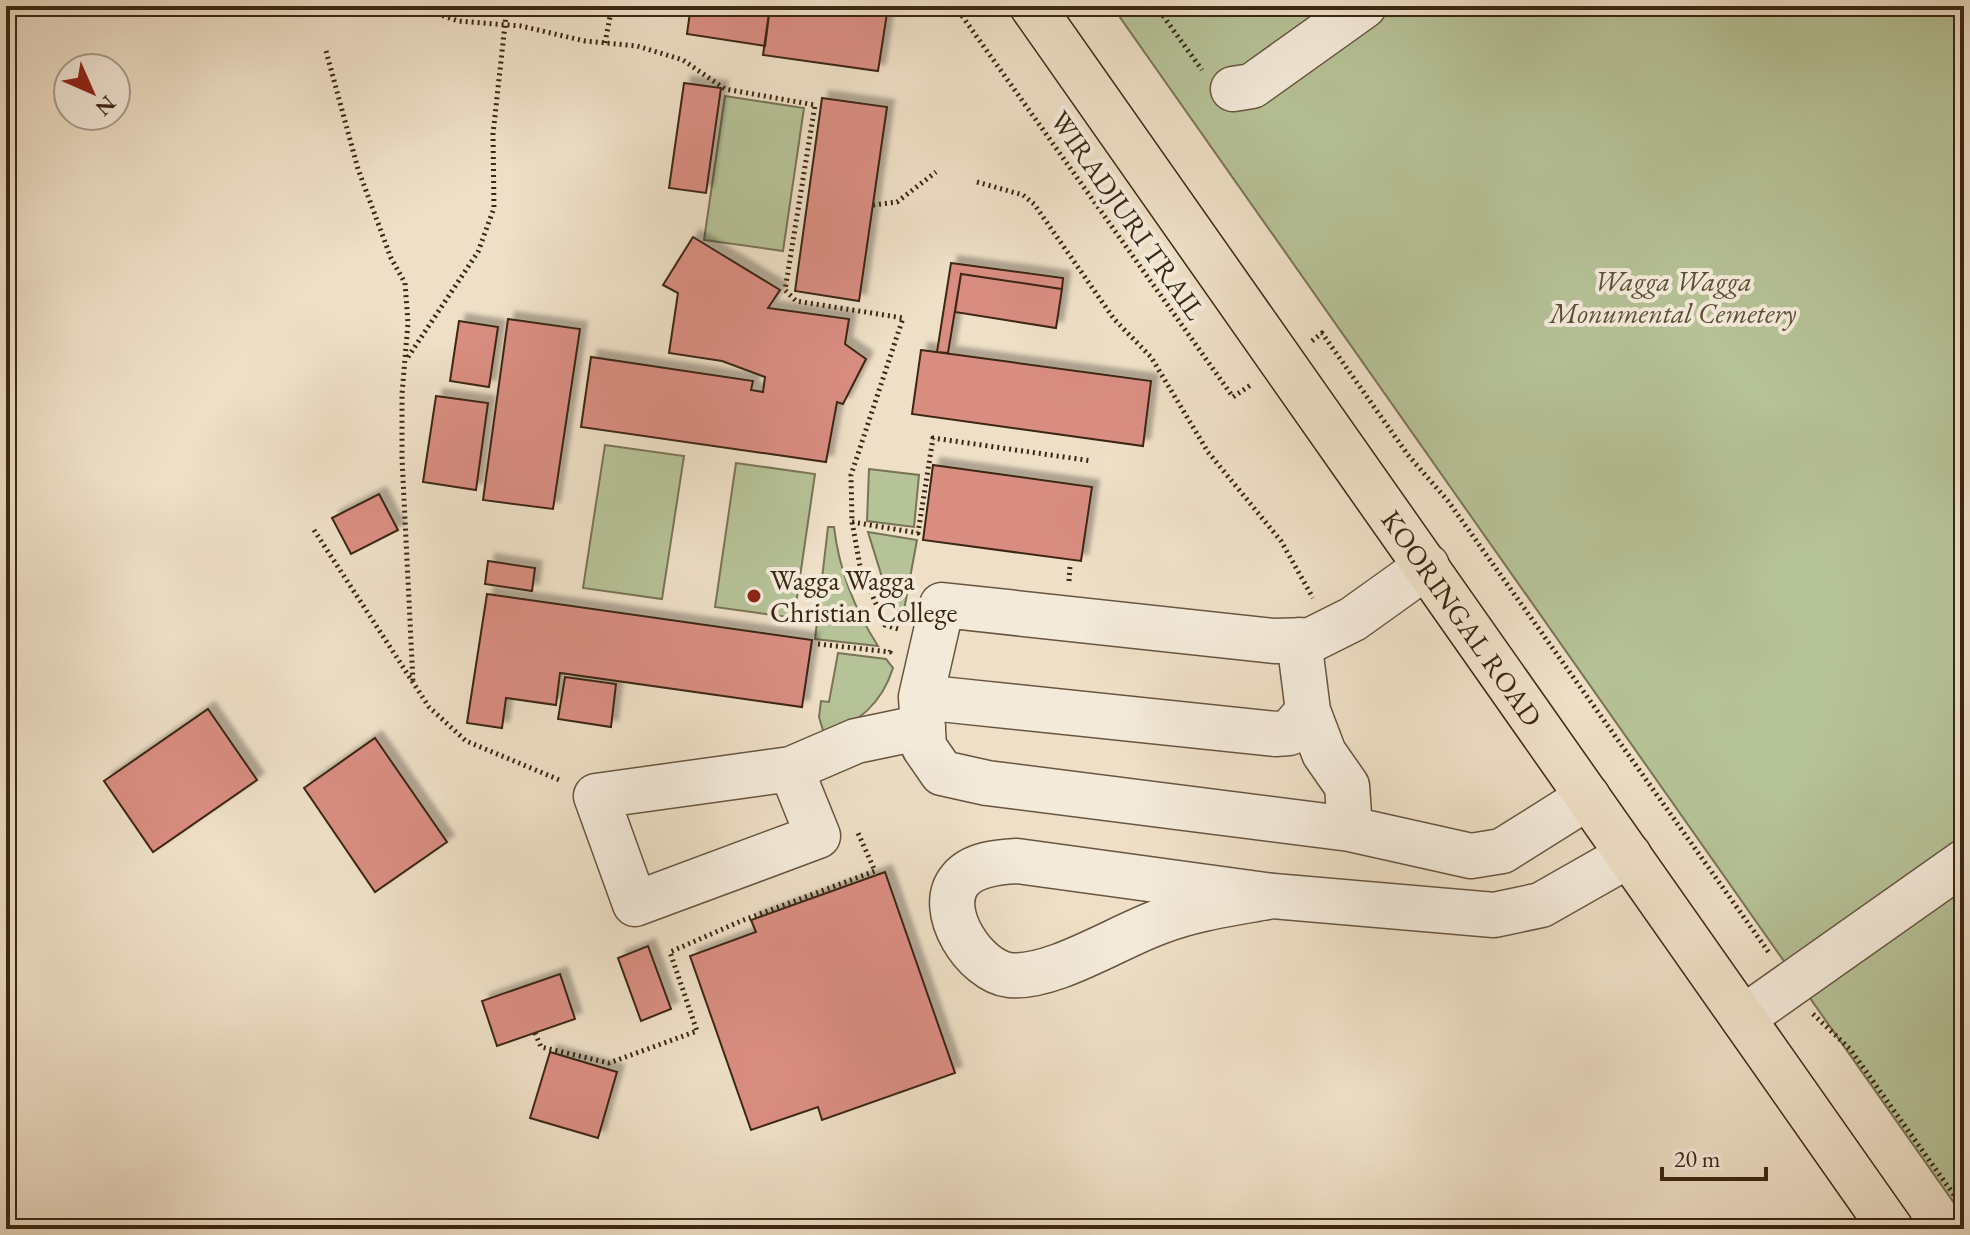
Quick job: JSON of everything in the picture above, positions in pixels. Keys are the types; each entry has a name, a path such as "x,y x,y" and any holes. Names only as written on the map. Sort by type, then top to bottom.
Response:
{"main road":[{"name":"KOORINGAL ROAD","path":"1032,6 1891,1229"}],"lane":[{"path":"1233,89 1252,86 1364,6"},
{"path":"1427,566 1353,619 1312,636 1274,641 942,605 914,634 924,747 942,773 987,783 1350,829 1471,856 1502,851 1588,797"},
{"path":"1312,636 1308,711 1324,753 1347,786 1350,829"},
{"path":"791,769 818,836 635,904 596,796 791,769 922,712 1275,734 1289,733 1308,711"},
{"path":"1273,896 1162,920 1058,965 1027,974 1010,975 994,971 970,950 953,906 960,880 972,871 986,864 1017,861 1273,896 1494,915 1541,905 1629,855"},
{"path":"1743,1018 1964,862"}],"path":[{"path":"435,6 444,16 458,21 637,46 683,60 725,89 815,105 785,290 796,301 903,318 851,475 852,522 860,566 885,625 914,634"},
{"path":"407,358 478,252 494,208 493,134 507,6"},
{"path":"605,43 612,6"},
{"name":"WIRADJURI TRAIL","path":"955,6 1233,397 1282,362"},
{"path":"1156,6 1198,66 1213,81 1233,89"},
{"path":"326,51 358,169 391,258 405,283 407,358 402,394 402,458 413,682"},
{"path":"873,205 897,202 936,172"},
{"path":"977,182 1023,195 1034,204 1114,319 1151,357 1208,452 1281,541 1311,592 1312,636"},
{"path":"1282,362 1322,333 1408,455 1448,501 1813,1015 1850,1049 1964,1209"},
{"path":"852,522 918,533 933,438 1092,461"},
{"path":"314,530 429,707 466,741 596,796"},
{"path":"818,644 890,652 914,634"},
{"path":"535,1033 541,1047 609,1063 697,1031 670,952 741,921 875,871"}],"green space":[{"name":"Wagga Wagga Monumental Cemetery","path":"1112,6 1964,6 1964,1217"},
{"path":"725,96 804,108 783,251 704,240"},
{"path":"605,445 684,456 662,599 583,588"},
{"path":"736,463 815,474 794,618 715,607"},
{"path":"869,469 919,475 914,527 867,521"},
{"path":"828,527 834,527 849,589 878,646 815,639"},
{"path":"868,532 917,540 902,621 886,590"},
{"path":"838,653 886,659 893,668 875,702 848,724 825,737 819,717 821,701 829,702"}],"building":[{"path":"666,6 736,6 736,10 769,15 765,46 687,34 690,12 665,9"},
{"path":"770,6 888,7 878,71 763,55"},
{"path":"684,83 721,88 706,193 669,188"},
{"path":"822,98 887,107 859,301 795,291"},
{"path":"693,237 780,290 768,308 849,319 845,344 866,359 843,404 837,402 826,462 581,427 591,357 753,381 751,390 763,392 765,377 722,361 669,353 678,293 663,285"},
{"path":"951,263 1063,278 1062,289 961,274 948,353 937,352"},
{"path":"961,274 1062,289 1056,328 955,312"},
{"path":"508,319 580,329 553,509 483,500"},
{"path":"459,321 498,327 489,387 450,381"},
{"path":"921,350 1151,381 1143,446 912,414"},
{"path":"436,396 488,403 476,490 423,482"},
{"path":"933,465 1092,487 1081,561 923,540"},
{"path":"379,494 398,530 351,554 332,518"},
{"path":"488,561 535,568 532,591 485,584"},
{"path":"487,594 812,640 802,707 560,673 556,705 506,698 502,728 467,723"},
{"path":"565,677 616,684 611,727 558,719"},
{"path":"208,709 257,780 153,852 104,781"},
{"path":"375,738 447,842 375,892 304,788"},
{"path":"885,872 955,1073 822,1120 818,1107 751,1130 690,956 756,932 751,920"},
{"path":"648,946 671,1009 641,1021 618,958"},
{"path":"560,974 575,1019 497,1046 482,1001"},
{"path":"550,1052 617,1072 598,1138 530,1118"}],"place":[{"name":"Wagga Wagga Christian College","path":"754,596"}]}
